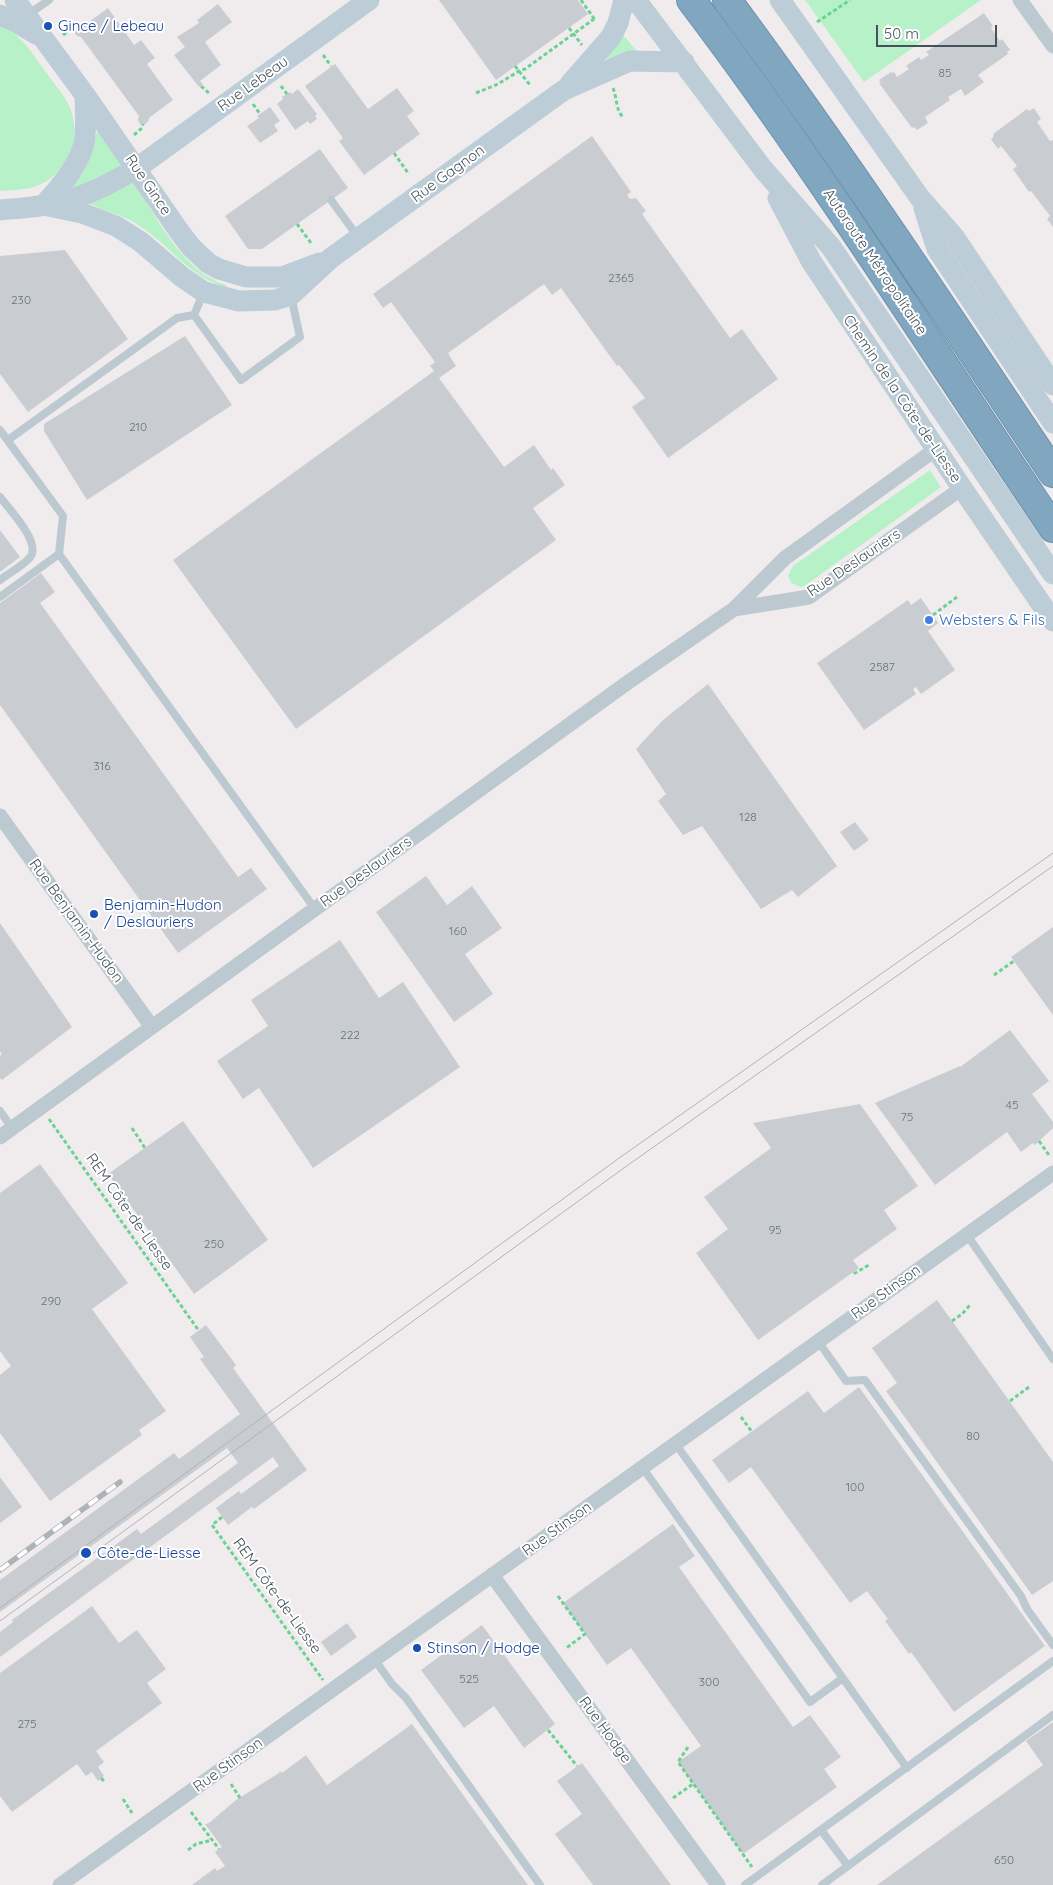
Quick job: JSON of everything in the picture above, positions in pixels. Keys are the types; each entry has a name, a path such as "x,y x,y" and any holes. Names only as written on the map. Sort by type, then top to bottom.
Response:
{"highway":[{"name":"Autoroute Métropolitaine","path":"691,0 822,183 1037,520"},
{"name":"Autoroute Métropolitaine","path":"727,0 835,150 1053,473"}],"street":[{"name":"Rue Lebeau","path":"44,205 82,195 137,168 369,0"},
{"name":"Rue Gagnon","path":"564,90 611,37 618,24 624,0"},
{"name":"Chemin de la Côte-de-Liesse","path":"636,0 763,169 831,247 1037,520 1053,574"},
{"path":"780,0 920,198 955,238 1053,385"},
{"path":"1020,0 1053,46"},
{"path":"14,13 51,39"},
{"name":"Rue Gince","path":"51,39 85,95 191,247 208,262 219,269 246,277 282,277 331,258"},
{"name":"Rue Gagnon","path":"331,258 564,90 630,61 684,62"},
{"path":"44,205 69,174 80,154 85,127 85,95"},
{"name":"Chemin de la Côte-de-Liesse","path":"763,169 811,261 1053,621"},
{"path":"920,198 937,249 1053,423"},
{"path":"0,210 44,205 88,214 116,226 141,242 182,277 204,292 226,298 256,302 276,300 291,294 331,258"},
{"name":"Rue Deslauriers","path":"6,1132 627,682 734,609 785,558 936,449"},
{"name":"Rue Deslauriers","path":"734,609 809,597 962,488"},
{"name":"Rue Benjamin-Hudon","path":"0,816 152,1027"},
{"name":"Rue Stinson","path":"60,1885 1053,1173"},
{"name":"Rue Hodge","path":"492,1575 718,1885"}],"lane":[{"path":"14,13 49,0"},
{"path":"331,200 358,238"},
{"path":"194,315 204,292"},
{"path":"194,315 241,380 300,337 291,294"},
{"path":"8,440 177,318 194,315"},
{"path":"0,430 64,516 59,554 315,909"},
{"path":"0,497 30,537 33,548 31,555 26,560 0,580"},
{"path":"0,597 59,554"},
{"path":"0,1112 6,1132"},
{"path":"967,1235 1053,1359"},
{"path":"818,1341 846,1381 865,1380 1021,1596 1027,1609 1053,1645"},
{"path":"675,1443 907,1768"},
{"path":"642,1467 810,1702 843,1678"},
{"path":"375,1660 392,1684 406,1698 540,1885"},
{"path":"745,1885 1053,1661"},
{"path":"822,1885 1053,1715"},
{"path":"821,1830 848,1866"}],"path":[{"path":"581,0 598,24"},
{"path":"814,24 850,0"},
{"path":"476,93 498,84 525,69 594,18"},
{"path":"569,28 583,47"},
{"path":"51,39 70,30 75,31"},
{"path":"321,51 331,66"},
{"path":"515,66 530,85"},
{"path":"278,82 286,94"},
{"path":"612,85 618,111 623,117"},
{"path":"201,86 213,97"},
{"path":"251,102 260,114"},
{"path":"129,139 142,128 143,124"},
{"path":"394,153 408,173"},
{"path":"297,224 311,243"},
{"path":"933,615 957,597"},
{"path":"994,976 1014,961"},
{"name":"REM Côte-de-Liesse","path":"41,1107 199,1331"},
{"path":"132,1128 146,1148"},
{"path":"1039,1141 1049,1155"},
{"path":"854,1272 869,1265"},
{"path":"952,1321 971,1304"},
{"path":"1010,1401 1030,1387"},
{"path":"741,1416 752,1432"},
{"name":"REM Côte-de-Liesse","path":"222,1517 212,1525 331,1691"},
{"path":"558,1596 585,1634 565,1649"},
{"path":"548,1730 577,1766"},
{"path":"688,1747 678,1762 743,1854"},
{"path":"230,1784 240,1798"},
{"path":"673,1798 693,1784"},
{"path":"122,1799 132,1813"},
{"path":"191,1812 218,1850"},
{"path":"188,1850 196,1844 212,1840"}],"green space":[{"path":"805,0 981,0 864,82"},
{"path":"0,25 14,33 31,51 60,91 72,113 74,136 68,158 62,167 45,182 34,187 0,191"},
{"path":"623,35 637,51 607,60 606,59"},
{"path":"98,132 123,167 72,189 71,186 85,169 93,148 96,133"},
{"path":"134,182 172,242 184,256 196,268 210,278 226,285 225,287 212,282 190,268 132,221 89,203"},
{"path":"930,470 941,487 806,585 801,587 791,583 788,575 793,566"}],"building":[{"path":"439,0 578,0 588,14 496,80"},
{"path":"218,4 232,22 205,42 221,65 200,81 203,84 199,87 174,55 185,47 177,37 199,23 197,20"},
{"path":"108,8 134,45 141,40 155,58 147,64 173,100 149,118 145,124 140,124 139,116 81,37 75,33 76,27 82,27"},
{"path":"984,13 1000,41 1002,39 1010,50 1007,52 1008,54 978,75 984,82 965,96 961,89 948,97 950,100 925,117 928,123 917,130 914,127 912,128 879,83 881,82 879,80 891,72 894,72 897,77 909,69 906,66 919,57 921,60 929,55 926,52"},
{"path":"335,64 368,109 397,88 414,111 407,116 420,134 364,175 339,141 343,138 305,86"},
{"path":"298,89 317,114 315,116 317,119 310,124 308,121 295,130 277,104 283,99 282,97 290,92 292,94"},
{"path":"270,107 280,121 274,125 278,131 260,143 247,126"},
{"path":"1034,108 1041,119 1037,122 1050,141 1053,140 1053,227 1047,219 1050,216 1031,191 1029,192 1013,169 1017,166 1001,146 998,149 991,139 994,136 993,134 1027,109 1029,111"},
{"path":"592,136 631,192 627,195 630,199 636,198 646,211 642,214 730,338 742,329 778,379 668,458 632,407 645,398 619,365 617,366 561,288 552,295 544,284 448,353 456,366 439,378 504,467 534,445 551,470 553,468 565,485 533,508 556,540 296,729 173,560 434,371 430,366 435,362 391,302 383,308 373,294"},
{"path":"320,149 348,188 262,249 248,249 225,216"},
{"path":"65,250 128,339 28,412 0,374 0,256"},
{"path":"185,336 232,405 87,500 44,431 44,424"},
{"path":"0,530 20,557 0,572"},
{"path":"41,573 55,592 40,603 238,877 251,868 267,889 178,953 0,705 0,603"},
{"path":"921,598 938,623 928,631 955,670 921,694 916,687 913,689 916,694 864,730 817,663 908,600 911,605"},
{"path":"708,684 837,866 798,897 792,890 761,909 702,826 683,835 658,801 666,794 636,749 663,720"},
{"path":"855,822 869,840 854,851 840,832"},
{"path":"426,876 447,905 472,886 502,928 465,954 493,994 454,1022 376,912"},
{"path":"0,923 72,1027 2,1080 0,1078 0,1056 2,1054 0,1051"},
{"path":"1053,927 1053,1015 1011,957"},
{"path":"340,940 379,998 403,982 460,1067 313,1168 259,1088 243,1099 217,1061 268,1026 251,1000"},
{"path":"1010,1030 1049,1081 1032,1094 1053,1122 1053,1128 1035,1145 1033,1143 1021,1152 1007,1132 935,1185 875,1103 960,1067"},
{"path":"860,1104 918,1186 884,1210 897,1229 853,1260 859,1268 758,1340 696,1253 728,1229 704,1197 771,1148 753,1123"},
{"path":"183,1121 268,1240 194,1294 108,1174"},
{"path":"40,1164 128,1283 92,1309 166,1411 139,1430 142,1435 50,1501 0,1433 0,1375 11,1366 0,1351 0,1193"},
{"path":"937,1300 1053,1462 1053,1581 1032,1595 886,1391 897,1383 872,1348"},
{"name":"Côte-de-Liesse","path":"206,1325 236,1365 233,1368 307,1470 254,1509 252,1507 228,1525 216,1508 239,1491 241,1494 279,1466 273,1457 0,1657 0,1632 13,1622 12,1620 137,1529 141,1534 238,1463 227,1448 0,1612 0,1580 174,1453 179,1459 240,1414 200,1359 204,1357 190,1337"},
{"path":"859,1387 1045,1646 954,1712 911,1652 909,1654 885,1621 888,1619 867,1591 850,1603 751,1467 729,1483 712,1460 808,1391 824,1413"},
{"path":"0,1477 22,1507 0,1523"},
{"path":"673,1524 695,1556 679,1567 793,1727 810,1715 841,1757 824,1769 837,1787 743,1854 678,1762 701,1746 631,1648 607,1665 563,1603"},
{"path":"92,1606 119,1643 137,1630 166,1669 147,1683 162,1703 96,1751 104,1762 98,1767 104,1776 98,1781 92,1772 86,1776 77,1764 12,1812 0,1796 0,1673"},
{"path":"347,1623 357,1637 331,1656 321,1642"},
{"path":"482,1625 555,1724 524,1748 494,1706 464,1728 421,1670"},
{"path":"1053,1722 1053,1885 877,1885 1043,1765 1026,1741"},
{"path":"412,1724 528,1885 192,1885 215,1868 217,1871 225,1866 215,1852 222,1847 205,1824 209,1823 236,1800 280,1771 282,1773 306,1755 327,1785"},
{"path":"582,1763 671,1885 593,1885 555,1834 582,1814 557,1781"}],"tram line":[{"path":"0,1608 622,1156 1053,853"},
{"path":"0,1621 628,1165 1053,866"}],"railway":[{"path":"0,1570 120,1482"}],"place":[{"name":"Gince / Lebeau","path":"48,26"},
{"name":"Websters & Fils","path":"929,620"},
{"name":"Benjamin-Hudon / Deslauriers","path":"94,914"},
{"name":"Côte-de-Liesse","path":"86,1553"},
{"name":"Stinson / Hodge","path":"417,1648"}]}
